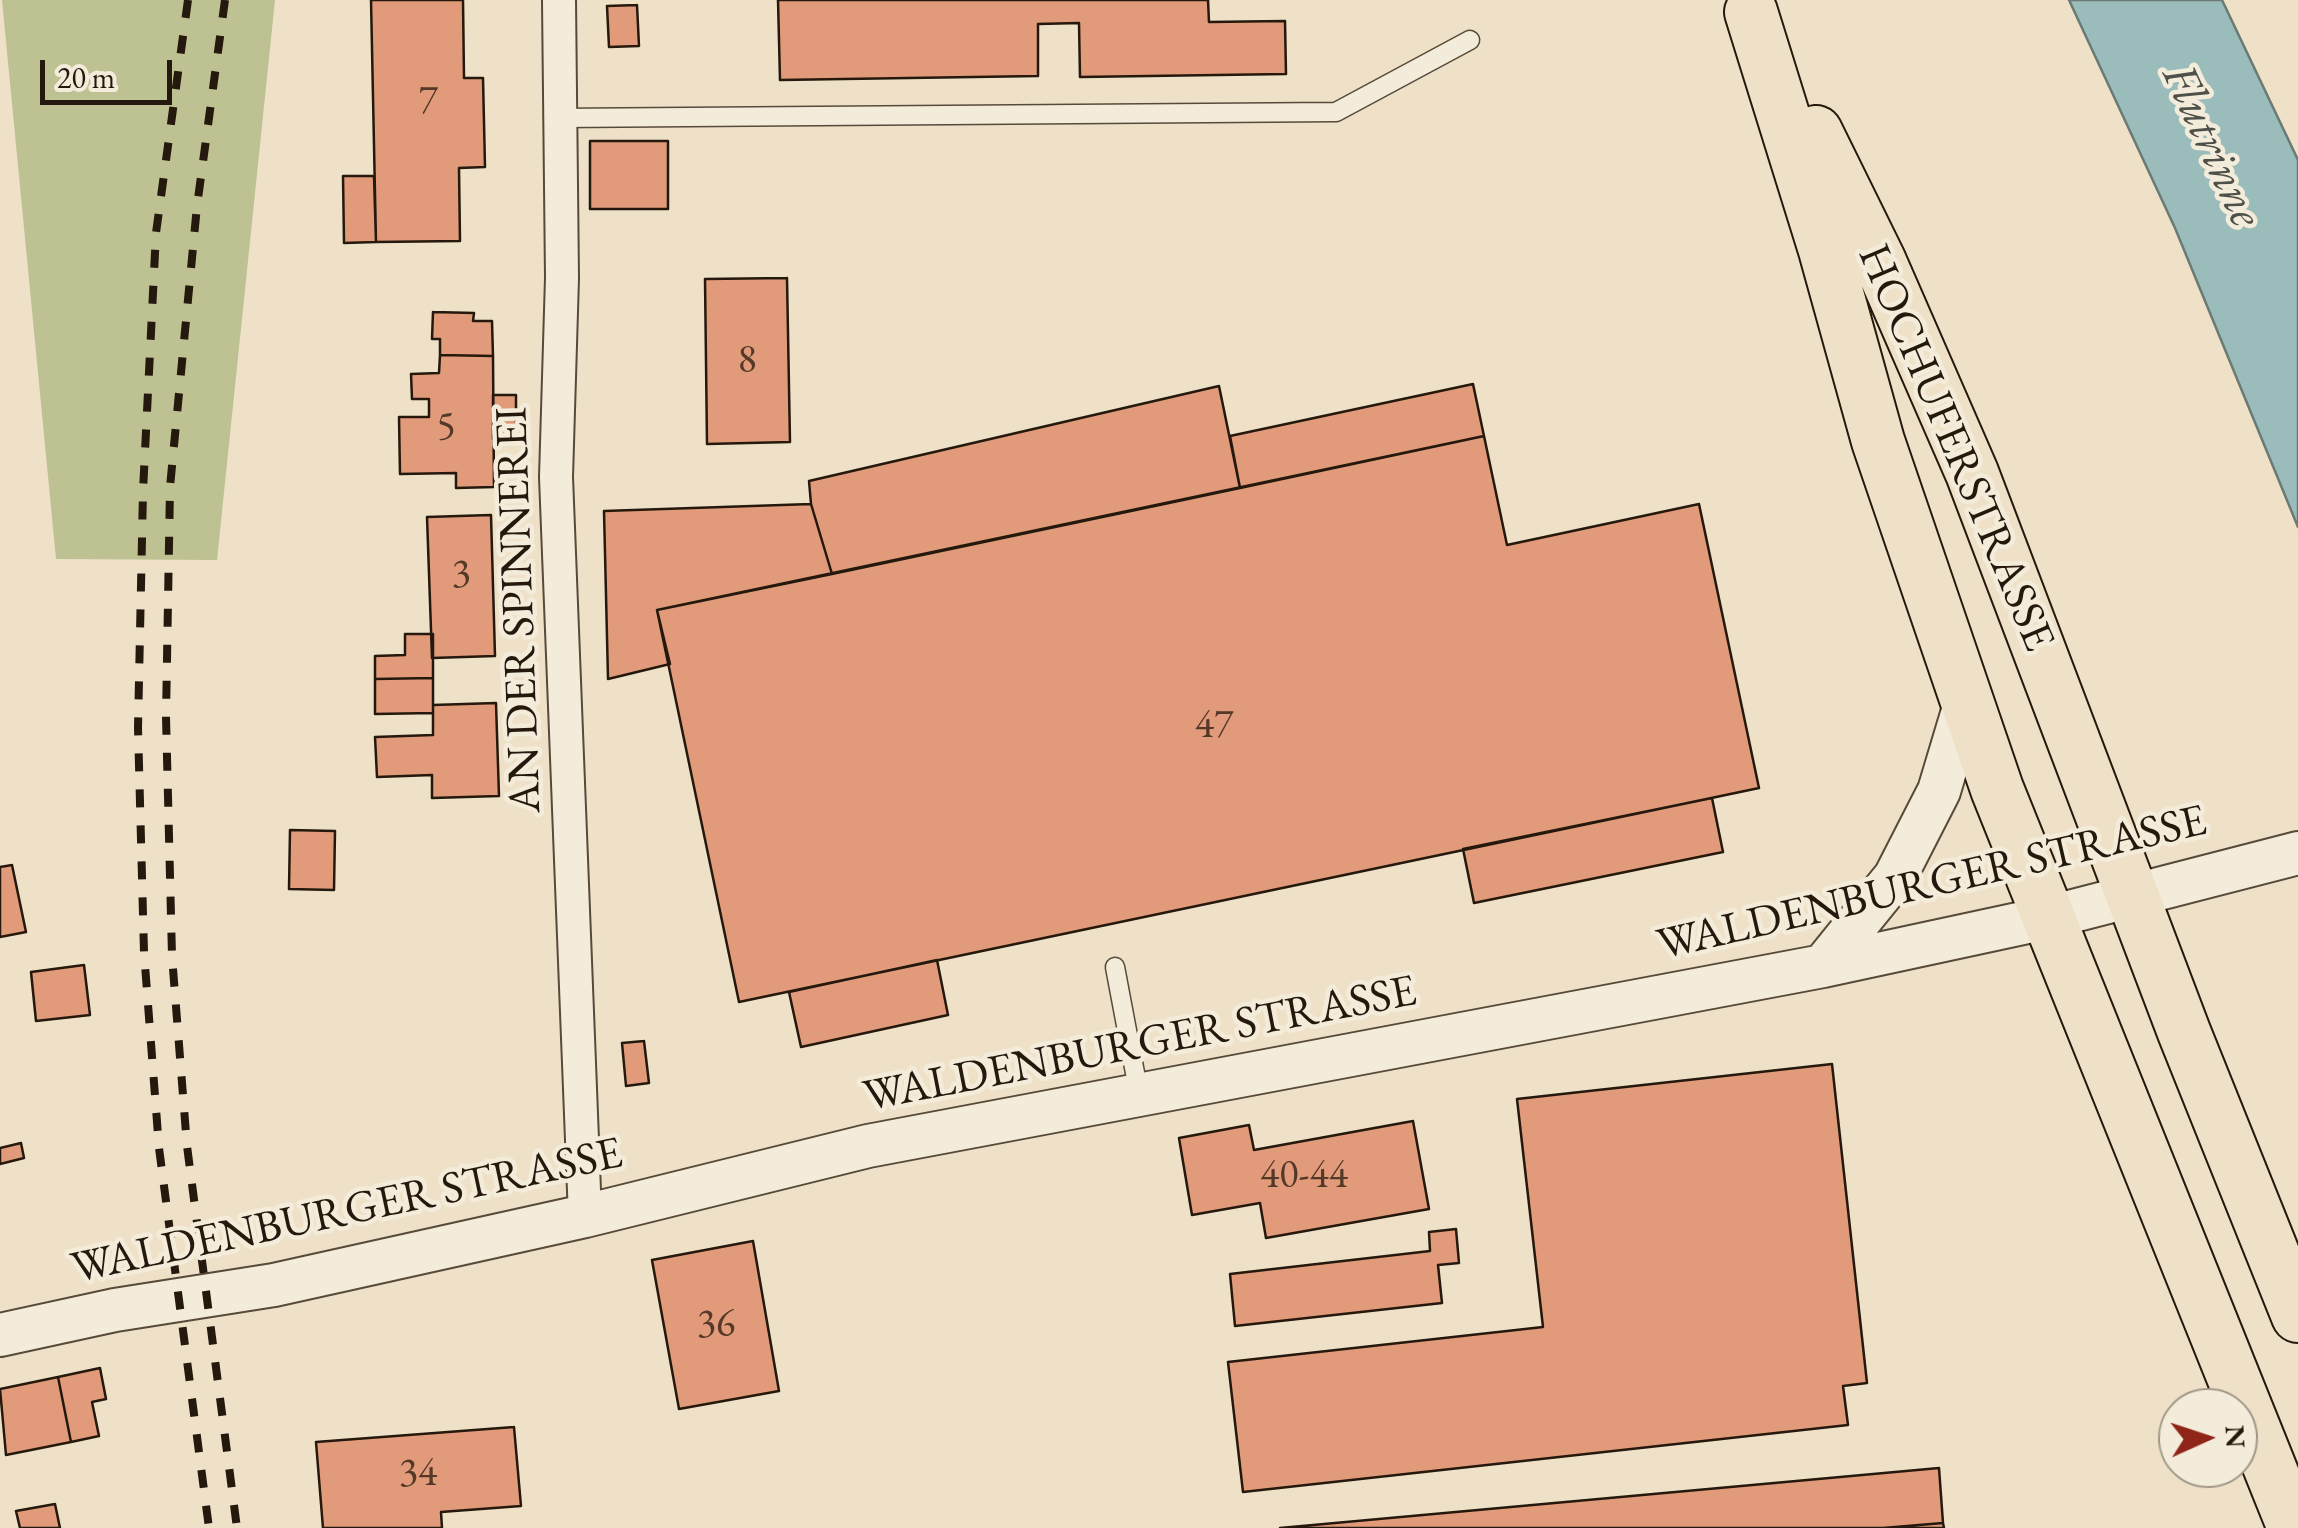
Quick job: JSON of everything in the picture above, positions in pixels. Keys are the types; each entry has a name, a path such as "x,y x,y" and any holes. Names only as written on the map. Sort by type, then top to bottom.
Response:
{"main road":[{"name":"HOCHUFERSTRASSE","path":"1748,6 1826,250 1878,441 1966,701 2046,918 2294,1528"},
{"name":"HOCHUFERSTRASSE","path":"1748,6 1880,260 1972,472 2298,1316"}],"street":[{"name":"AN DER SPINNEREI","path":"559,0 562,278 556,477 585,1216"},
{"path":"1823,966 1895,877 1939,791 1966,701"},
{"name":"WALDENBURGER STRASSE","path":"0,1335 115,1310 274,1284 585,1216 868,1146 1823,966 2046,918 2298,853"}],"lane":[{"path":"558,118 1336,112 1470,40"},
{"path":"1115,967 1139,1095"}],"green space":[{"path":"2,0 275,0 217,560 56,559"}],"water":[{"name":"Flutrinne","path":"2069,0 2222,0 2298,160 2298,527 2175,228"}],"building":[{"path":"371,0 463,0 464,78 483,78 485,167 459,168 460,241 376,242"},
{"path":"778,0 1208,0 1209,22 1285,21 1286,74 1080,77 1079,23 1038,24 1038,76 780,80"},
{"path":"637,5 639,46 609,47 607,6"},
{"path":"590,141 668,141 668,209 590,209"},
{"path":"343,176 374,176 376,242 344,243"},
{"path":"787,278 790,442 707,444 705,279"},
{"path":"433,312 474,313 473,321 492,321 493,356 440,355 440,339 432,339"},
{"path":"440,355 493,356 494,487 456,488 456,473 400,474 399,417 429,417 429,399 412,399 411,374 439,373"},
{"path":"1473,384 1484,436 1240,488 1230,436"},
{"path":"1219,386 1240,488 832,574 811,504 809,481"},
{"path":"493,395 516,395 516,439 493,439"},
{"path":"1484,436 1507,545 1699,504 1759,788 739,1002 657,610"},
{"path":"811,504 832,574 657,610 670,664 608,679 604,511"},
{"path":"491,515 495,656 432,658 427,517"},
{"path":"405,634 433,634 433,678 375,679 375,656 405,655"},
{"path":"433,678 433,713 375,714 375,679"},
{"path":"496,703 499,796 432,798 432,775 377,777 375,737 433,735 433,705"},
{"path":"1712,798 1723,852 1474,903 1463,849"},
{"path":"290,830 335,831 334,890 289,889"},
{"path":"12,865 26,932 0,937 0,867"},
{"path":"937,960 948,1015 801,1047 789,992"},
{"path":"84,965 90,1015 36,1021 31,972"},
{"path":"644,1041 649,1083 626,1086 622,1043"},
{"path":"1832,1064 1867,1383 1843,1386 1848,1425 1243,1492 1228,1362 1543,1327 1517,1099"},
{"path":"1413,1121 1429,1209 1266,1238 1260,1203 1192,1215 1179,1138 1249,1125 1254,1150"},
{"path":"21,1143 24,1158 0,1164 0,1148"},
{"path":"1456,1229 1459,1263 1438,1265 1442,1303 1235,1326 1230,1274 1430,1251 1429,1232"},
{"path":"753,1241 779,1391 679,1409 652,1260"},
{"path":"100,1368 106,1399 92,1402 99,1436 71,1442 58,1377"},
{"path":"58,1377 71,1442 6,1455 0,1389"},
{"path":"514,1427 521,1506 441,1512 442,1528 323,1528 316,1442"},
{"path":"1939,1468 1943,1523 1883,1528 1280,1528"},
{"path":"55,1504 60,1528 20,1528 16,1511"},
{"path":"1943,1523 1944,1528 1883,1528"}],"railway":[{"path":"188,0 156,233 143,491 138,728 144,952 159,1148 209,1528"},
{"path":"225,0 197,206 170,487 166,717 172,956 187,1146 237,1528"}]}
